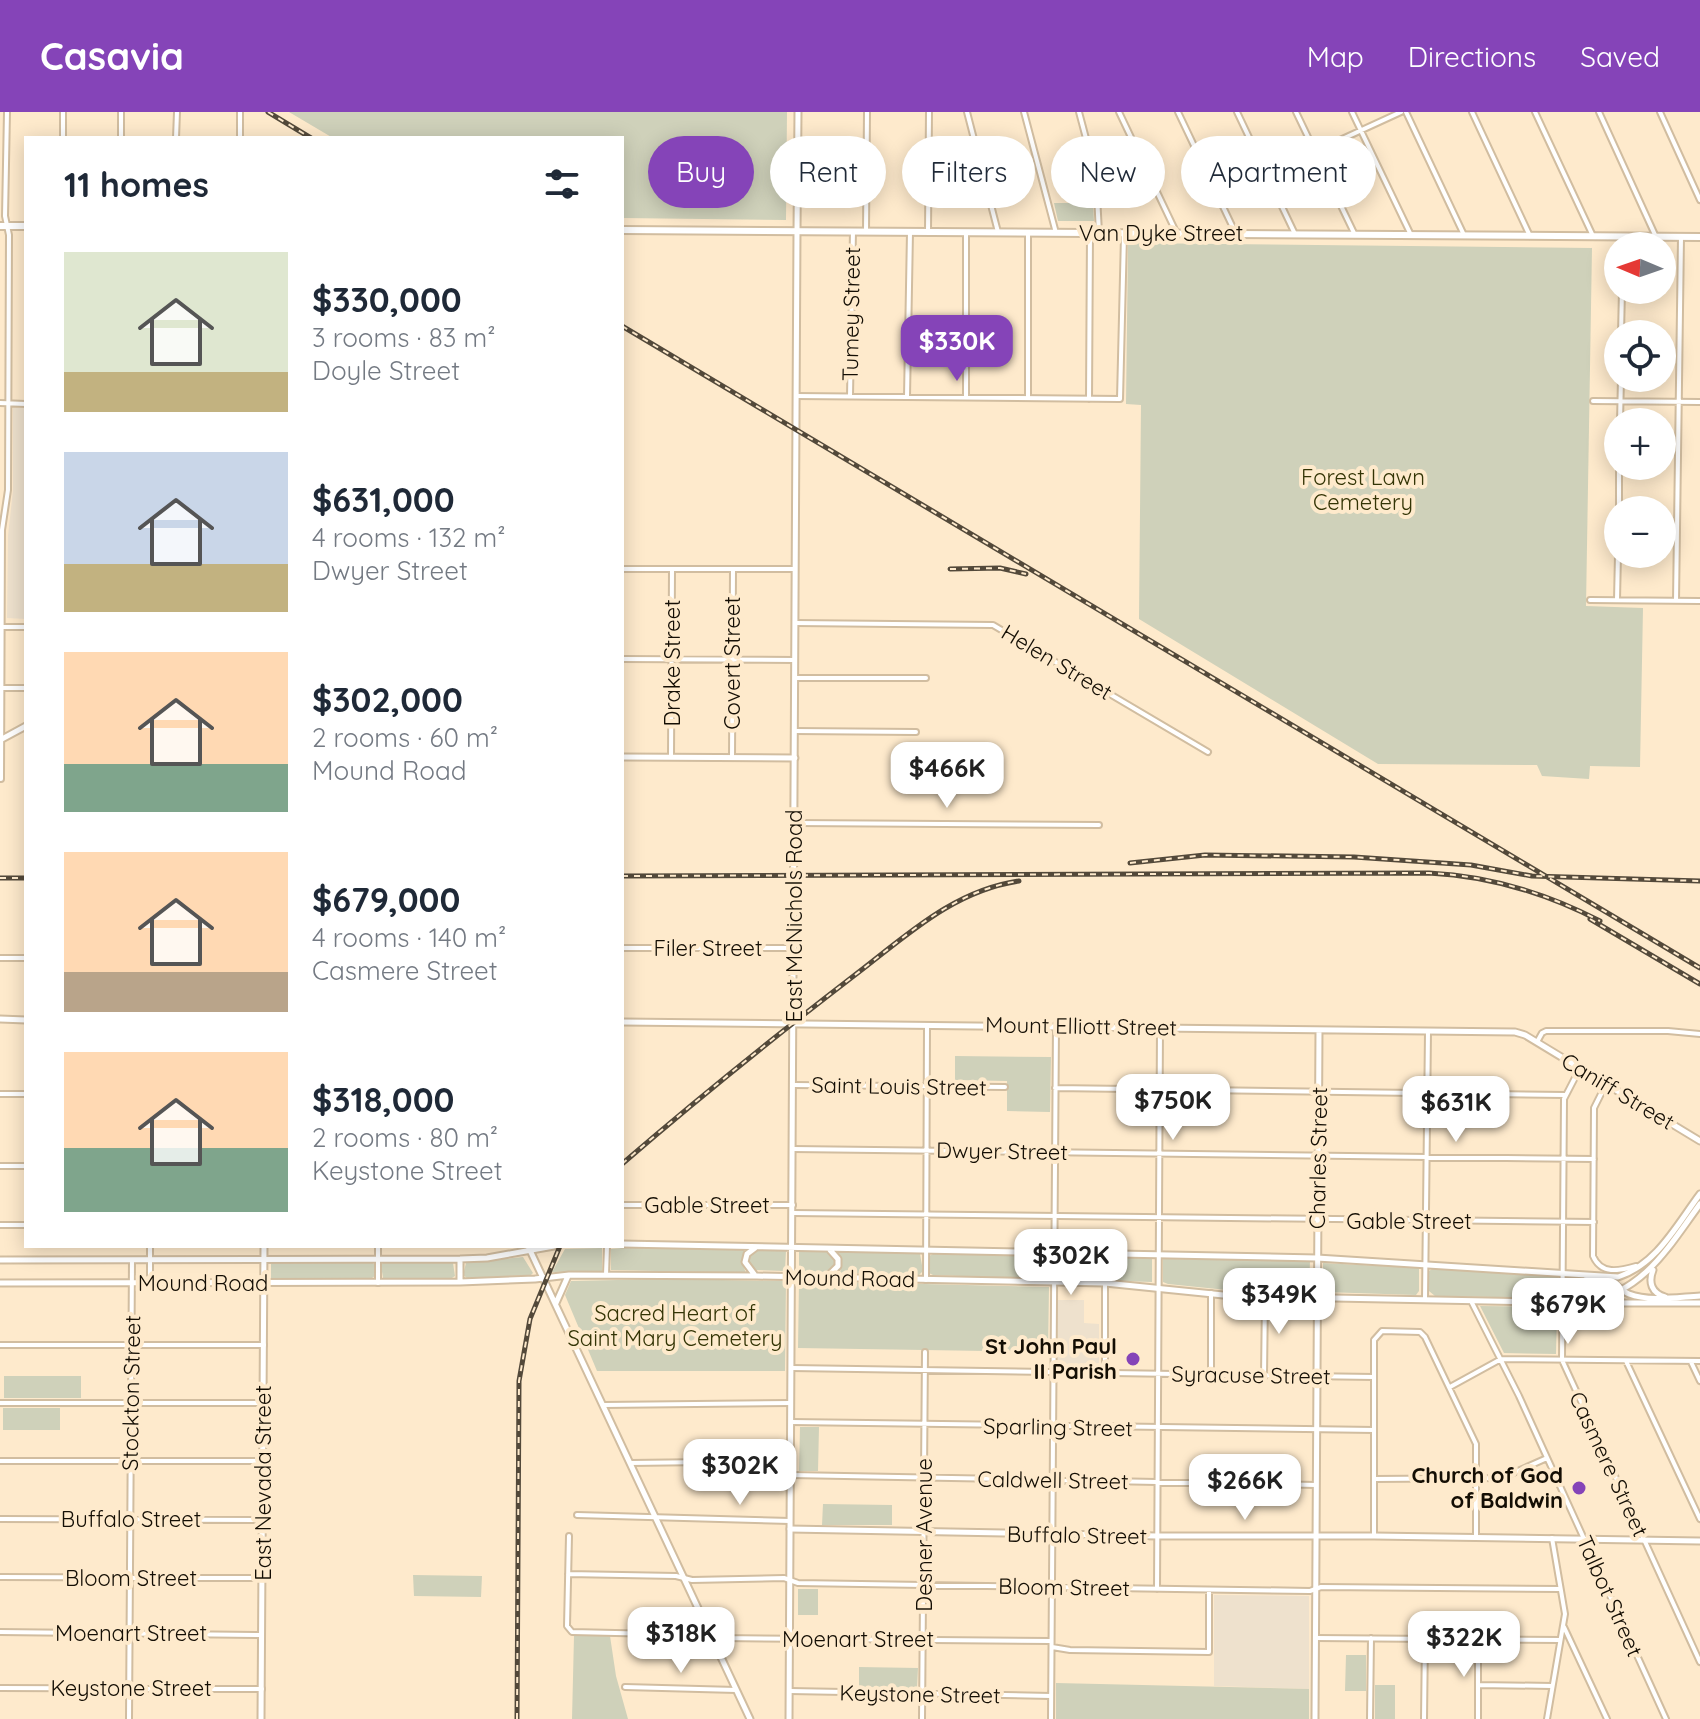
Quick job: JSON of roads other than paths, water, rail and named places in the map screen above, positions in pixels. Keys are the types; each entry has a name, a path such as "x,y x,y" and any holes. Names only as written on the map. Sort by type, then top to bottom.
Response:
{"main road":[{"name":"East McNichols Road","path":"789,1719 798,112"},
{"path":"3,226 24,226"},
{"name":"Van Dyke Street","path":"624,230 1604,236"},
{"name":"Van Dyke Street","path":"1676,237 1700,237"},
{"path":"1,739 24,727"},
{"path":"624,757 795,758"},
{"path":"0,1019 24,1020"},
{"name":"Mount Elliott Street","path":"624,1022 1515,1032 1537,1042"},
{"name":"Charles Street","path":"1315,1719 1319,1030"},
{"name":"Caniff Street","path":"1537,1042 1700,1141"},
{"path":"1665,1297 1656,1293 1651,1284 1655,1260 1700,1194"},
{"path":"1591,1276 1582,1282 1578,1291 1586,1303 1621,1290 1655,1260 1700,1204"},
{"name":"Mound Road","path":"624,1244 1317,1258 1591,1276 1610,1280 1621,1290 1636,1296 1700,1296"},
{"name":"East Nevada Street","path":"261,1719 264,1248"},
{"path":"529,1248 750,1719"},
{"name":"Mound Road","path":"0,1260 460,1259 529,1248"},
{"path":"755,1248 747,1254 745,1262 757,1276"},
{"path":"824,1277 833,1273 838,1266 835,1254 828,1249"},
{"path":"460,1259 460,1282"},
{"path":"1601,1277 1618,1277 1634,1272 1655,1260"},
{"path":"556,1304 569,1275"},
{"name":"Mound Road","path":"0,1283 378,1283 460,1282 569,1275 757,1276 1105,1283 1265,1297 1700,1303"},
{"name":"Buffalo Street","path":"790,1529 1053,1535 1700,1541"}],"street":[{"path":"1,779 1,563 7,496 8,403 9,235 3,226 7,112"},
{"path":"63,112 63,136"},
{"path":"121,112 121,136"},
{"path":"176,136 177,112"},
{"path":"240,112 240,136"},
{"name":"Tumey Street","path":"866,231 867,112"},
{"path":"928,232 929,112"},
{"path":"967,112 998,232"},
{"path":"1024,112 1056,233"},
{"path":"1079,112 1097,183 1099,233"},
{"path":"1119,112 1177,234"},
{"path":"1178,112 1236,234"},
{"path":"1237,112 1295,234"},
{"path":"1296,112 1307,136"},
{"path":"1352,112 1411,235"},
{"path":"1350,136 1404,112 1464,235"},
{"path":"1472,112 1530,236"},
{"path":"1535,112 1593,236"},
{"path":"1599,112 1654,232"},
{"path":"1660,112 1700,200"},
{"path":"1342,208 1355,235"},
{"name":"Tumey Street","path":"850,396 853,231"},
{"path":"907,397 910,232"},
{"path":"966,232 966,397"},
{"path":"1028,233 1028,397"},
{"path":"1089,399 1090,233"},
{"path":"796,396 1119,399 1122,395 1124,233"},
{"path":"1676,601 1681,237"},
{"path":"1620,392 1620,408"},
{"path":"1593,401 1700,402"},
{"path":"0,403 24,404"},
{"path":"0,496 7,496"},
{"path":"1617,600 1618,568"},
{"path":"624,569 795,569"},
{"name":"Drake Street","path":"671,757 672,569"},
{"name":"Covert Street","path":"732,758 733,569"},
{"path":"1590,600 1700,601"},
{"name":"Helen Street","path":"795,623 993,625 1208,752"},
{"path":"1,627 24,627"},
{"path":"624,659 795,660"},
{"path":"795,678 926,678"},
{"path":"1,688 24,688"},
{"path":"795,731 916,732"},
{"path":"795,823 1099,825"},
{"name":"Filer Street","path":"624,948 794,948"},
{"path":"0,958 24,958"},
{"path":"926,1280 927,1024"},
{"path":"1051,1719 1056,1025"},
{"path":"1157,1589 1160,1027"},
{"path":"1425,1300 1428,1031"},
{"path":"1537,1042 1546,1031 1700,1034"},
{"name":"Casmere Street","path":"1580,1068 1565,1095 1562,1360 1700,1662"},
{"path":"1606,1084 1595,1104 1593,1256 1602,1268 1612,1271 1655,1260"},
{"name":"Saint Louis Street","path":"793,1085 1005,1087"},
{"path":"1055,1088 1565,1095"},
{"path":"0,1094 24,1094"},
{"name":"Dwyer Street","path":"793,1149 1594,1159"},
{"path":"0,1166 24,1166"},
{"name":"Gable Street","path":"624,1205 793,1205"},
{"name":"Gable Street","path":"793,1213 1594,1222"},
{"path":"0,1225 24,1225"},
{"path":"150,1248 150,1283"},
{"path":"378,1248 378,1283"},
{"path":"606,1275 607,1248"},
{"name":"Stockton Street","path":"129,1719 132,1260"},
{"path":"1105,1283 1105,1373"},
{"path":"1211,1292 1211,1374"},
{"path":"1264,1375 1265,1297"},
{"name":"Talbot Street","path":"1471,1301 1501,1359 1666,1719"},
{"path":"1374,1536 1374,1340 1382,1331 1420,1332 1450,1387 1476,1444 1476,1537"},
{"path":"0,1345 264,1345"},
{"name":"Desner Avenue","path":"922,1719 925,1352"},
{"path":"1450,1387 1501,1359 1700,1361"},
{"path":"1626,1361 1700,1519"},
{"path":"1691,1361 1700,1381"},
{"name":"Syracuse Street","path":"792,1368 1374,1377"},
{"path":"0,1403 264,1403"},
{"path":"603,1405 791,1403"},
{"name":"Sparling Street","path":"791,1422 1374,1430"},
{"path":"1374,1479 1502,1478 1547,1458"},
{"path":"0,1461 263,1461"},
{"path":"630,1463 791,1461"},
{"name":"Caldwell Street","path":"790,1475 1316,1485"},
{"path":"577,1515 790,1521"},
{"name":"Buffalo Street","path":"0,1519 263,1520"},
{"path":"568,1574 569,1536"},
{"path":"1547,1719 1564,1608 1552,1538"},
{"name":"Bloom Street","path":"568,1574 711,1580 784,1578 796,1583 1209,1590 1315,1590 1321,1587 1560,1589"},
{"name":"Moenart Street","path":"568,1574 569,1630 711,1637 1052,1644 1070,1650 1209,1652 1209,1590"},
{"name":"Bloom Street","path":"0,1577 262,1578"},
{"path":"1563,1624 1607,1719"},
{"name":"Moenart Street","path":"0,1632 262,1635"},
{"path":"1316,1638 1560,1640"},
{"path":"1370,1719 1371,1638"},
{"path":"1424,1719 1425,1638"},
{"path":"1478,1639 1478,1719"},
{"path":"1478,1685 1552,1686"},
{"path":"625,1687 736,1690"},
{"name":"Keystone Street","path":"0,1688 262,1689"},
{"name":"Keystone Street","path":"789,1691 1051,1696"}],"railway":[{"path":"268,112 308,136"},
{"path":"624,327 1700,968"},
{"path":"950,569 1000,568 1026,574"},
{"path":"1130,863 1205,855 1354,857 1471,865 1532,876 1700,881"},
{"path":"624,876 1429,873 1496,882 1559,902 1600,921"},
{"path":"0,878 24,878"},
{"path":"624,1162 793,1023 909,933 971,895 1019,881"},
{"path":"1590,919 1700,984"},
{"path":"517,1719 519,1381 530,1319 559,1248"}],"place":[{"name":"St John Paul II Parish","path":"1133,1359"},
{"name":"Church of God of Baldwin","path":"1579,1488"}],"park label":[{"name":"Forest Lawn Cemetery","path":"1363,490"},
{"name":"Sacred Heart of Saint Mary Cemetery","path":"675,1326"}]}
